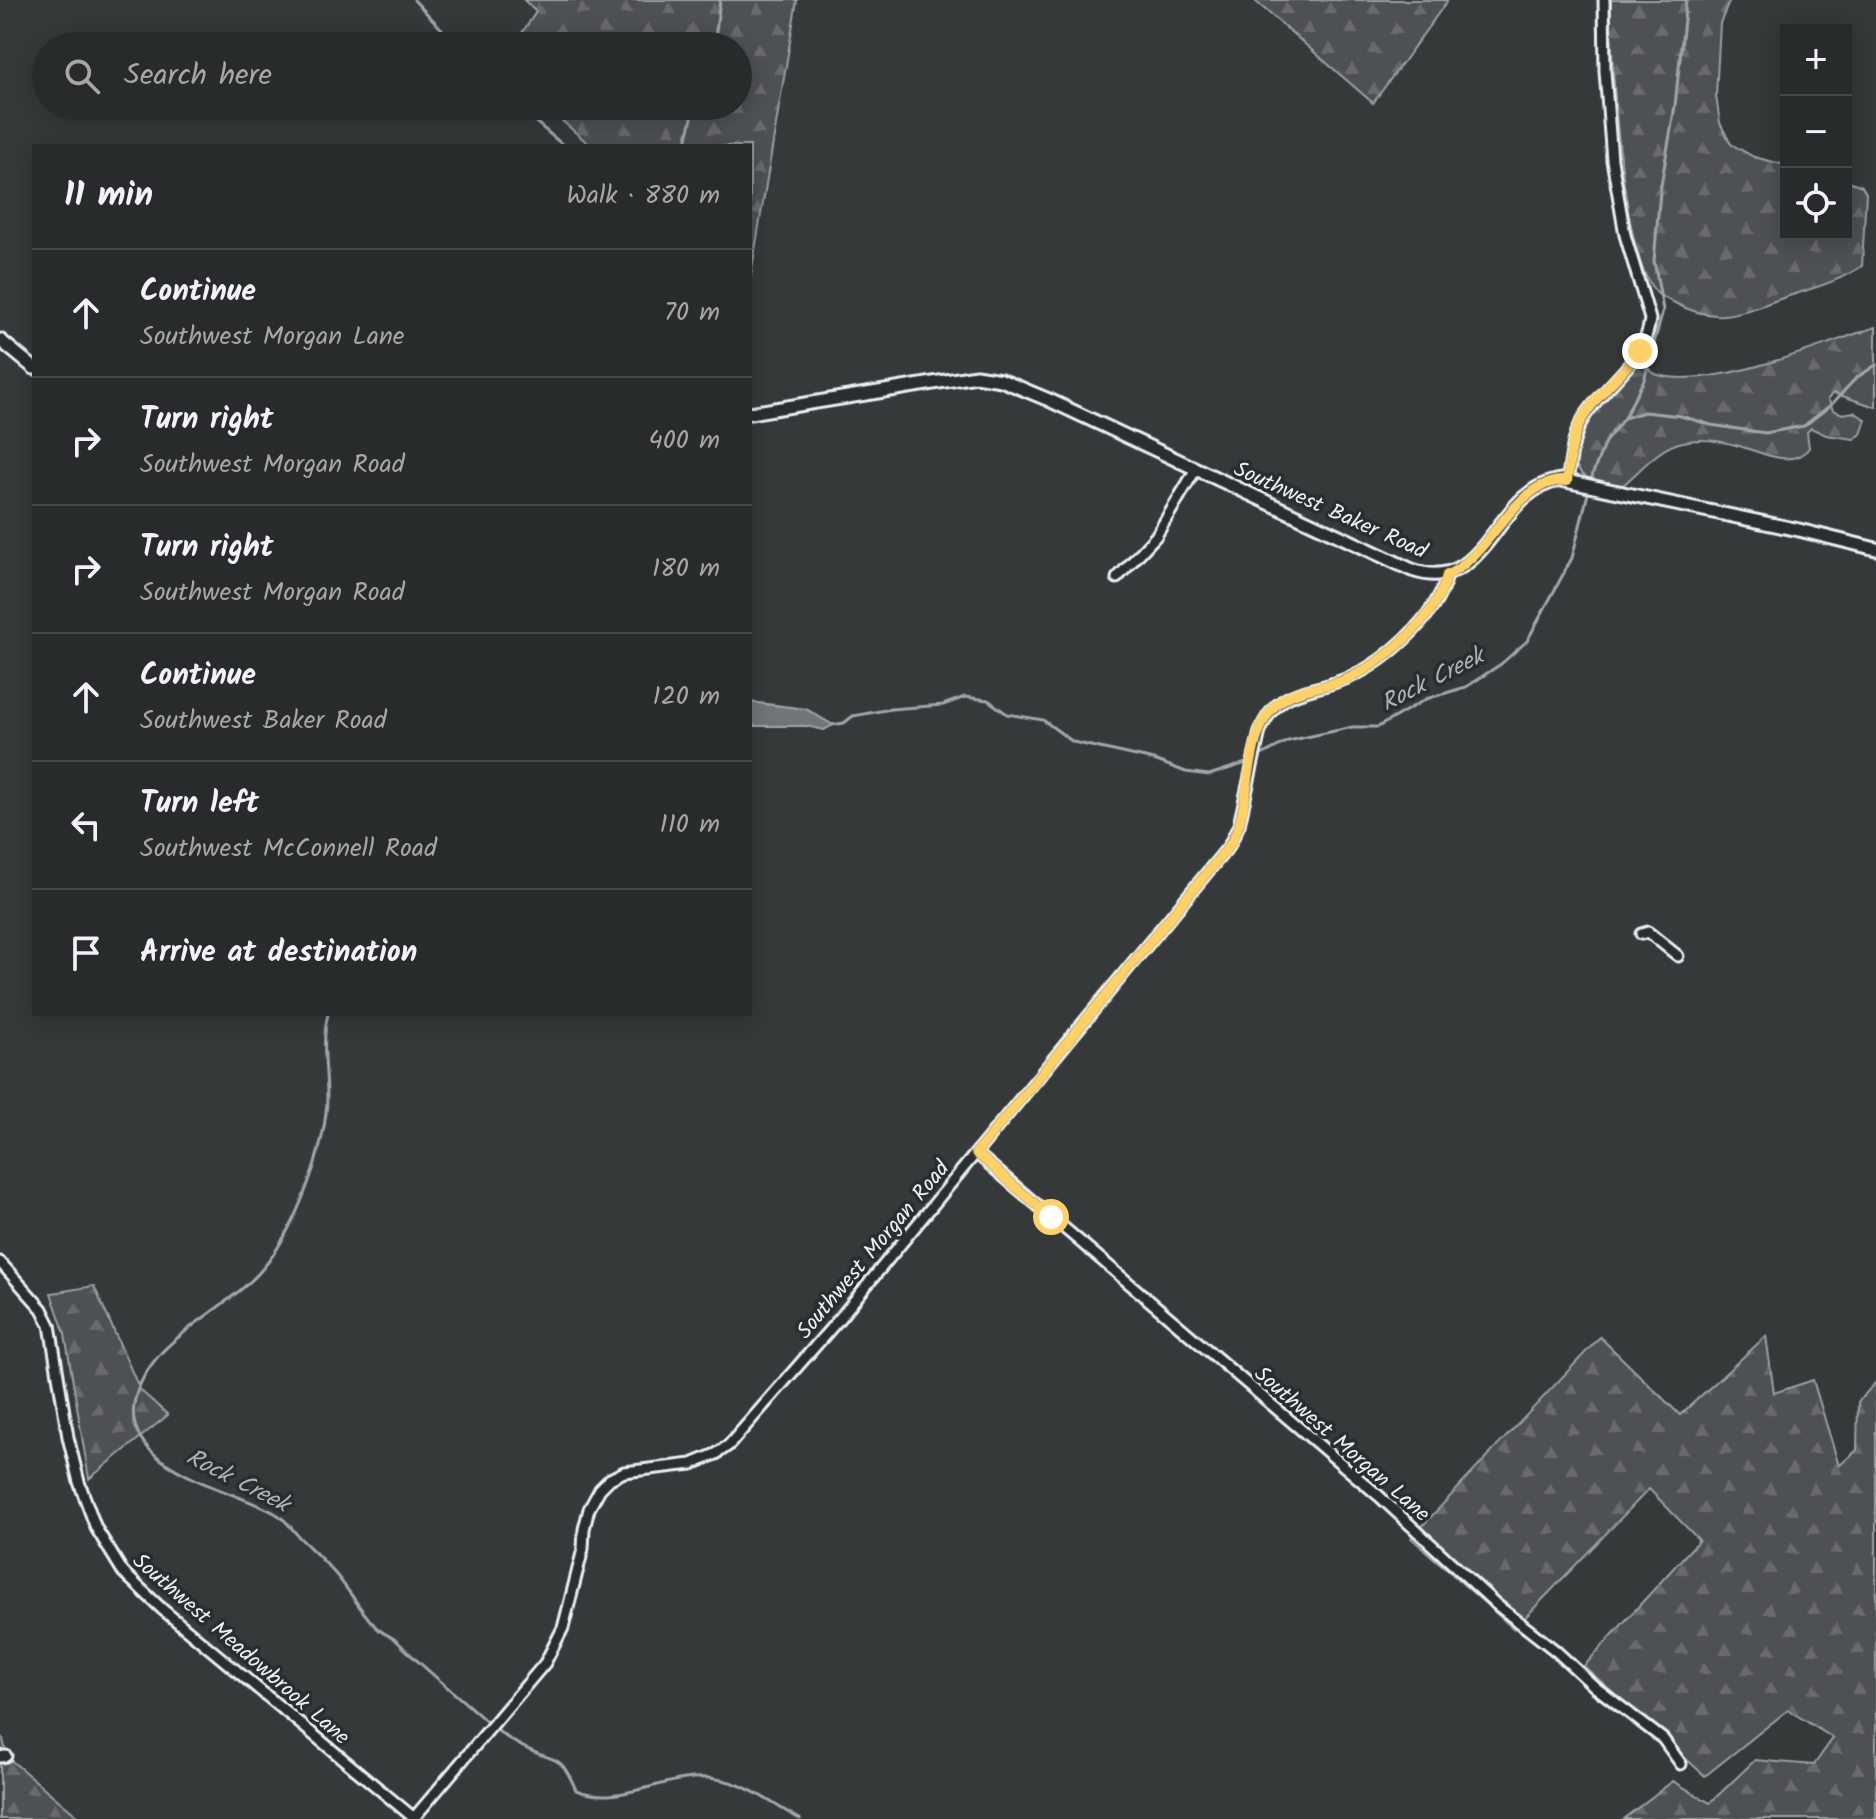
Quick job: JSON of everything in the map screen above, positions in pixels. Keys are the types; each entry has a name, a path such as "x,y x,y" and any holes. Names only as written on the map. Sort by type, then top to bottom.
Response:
{"main road":[{"path":"0,340 32,366"},
{"name":"Southwest Baker Road","path":"752,413 935,382 990,377 1037,395 1412,570 1432,575 1447,575 1471,560 1525,498 1552,482 1567,481"},
{"path":"1567,481 1876,549"}],"street":[{"path":"1567,481 1580,423 1640,351 1650,319 1625,235 1612,160 1605,79 1604,0"},
{"path":"1117,578 1156,536 1196,469"},
{"name":"Southwest Morgan Road","path":"414,1818 545,1663 563,1628 580,1563 589,1509 600,1489 624,1472 692,1464 729,1445 839,1319 1229,846 1239,825 1260,731 1275,706 1302,691 1341,681 1377,663 1406,637 1435,603 1444,589 1447,575"},
{"path":"1641,934 1648,932 1678,956"},
{"name":"Southwest Morgan Lane","path":"976,1153 1398,1513 1497,1605 1663,1739 1681,1764"},
{"name":"Southwest Meadowbrook Lane","path":"0,1262 42,1309 50,1325 68,1437 79,1482 96,1528 123,1572 162,1609 414,1818"}],"green space":[{"path":"524,0 797,0 752,268 752,144 589,144 561,120 752,120 752,32 522,32 536,12"},
{"path":"1254,0 1448,0 1373,103"},
{"path":"1611,0 1730,0 1720,23 1716,96 1720,123 1731,144 1754,157 1780,164 1780,240 1852,240 1852,182 1862,186 1866,193 1862,266 1821,286 1725,315 1687,309 1657,293 1645,273 1634,241 1626,200 1613,63"},
{"path":"1876,327 1876,407 1833,393 1828,399 1833,410 1843,414 1854,412 1866,420 1861,434 1854,439 1826,435 1811,428 1807,432 1809,448 1794,458 1775,457 1718,441 1683,442 1658,454 1623,485 1585,476 1575,461 1576,446 1593,413 1641,360 1658,375 1681,378 1708,376 1767,363"},
{"path":"94,1286 140,1390 168,1415 89,1479 65,1334 51,1293"},
{"path":"1766,1336 1774,1393 1813,1380 1839,1466 1857,1450 1858,1402 1876,1382 1876,1819 1623,1819 1673,1781 1710,1803 1755,1760 1814,1765 1833,1738 1788,1710 1705,1776 1584,1666 1699,1540 1649,1489 1514,1629 1411,1538 1600,1337 1680,1415"},
{"path":"0,1736 7,1757 81,1819 0,1819"}],"shaded area":[{"path":"752,702 806,709 833,725 824,730 806,726 752,726"}],"waterway":[{"path":"414,0 445,32"},
{"path":"716,32 720,0"},
{"name":"Rock Creek","path":"1256,758 1288,741 1353,727 1378,727 1426,699 1466,687 1501,664 1527,641 1572,558 1593,473 1605,442 1624,418 1644,380 1663,310 1654,261 1660,191 1675,106 1686,0"},
{"path":"533,120 562,144"},
{"path":"686,144 692,120"},
{"path":"1624,418 1644,412 1765,433 1804,426 1832,404 1856,378 1876,365"},
{"name":"Rock Creek","path":"832,725 844,723 853,716 943,705 965,697 988,700 1007,714 1043,720 1073,742 1154,760 1186,772 1209,775 1249,762"},
{"name":"Rock Creek","path":"328,1016 325,1118 316,1161 299,1206 279,1246 252,1280 175,1340 144,1376 135,1399 135,1423 144,1443 162,1460 184,1474 281,1517 331,1569 378,1629 396,1640 499,1732 561,1764 576,1790 611,1795 680,1780 716,1779 749,1790 800,1819"}],"route":[{"path":"1051,1217 976,1153 1233,840 1266,717 1287,697 1341,681 1377,663 1406,637 1435,603 1444,589 1447,575 1471,560 1518,505 1547,484 1557,480 1567,481 1580,423 1640,351"}]}
